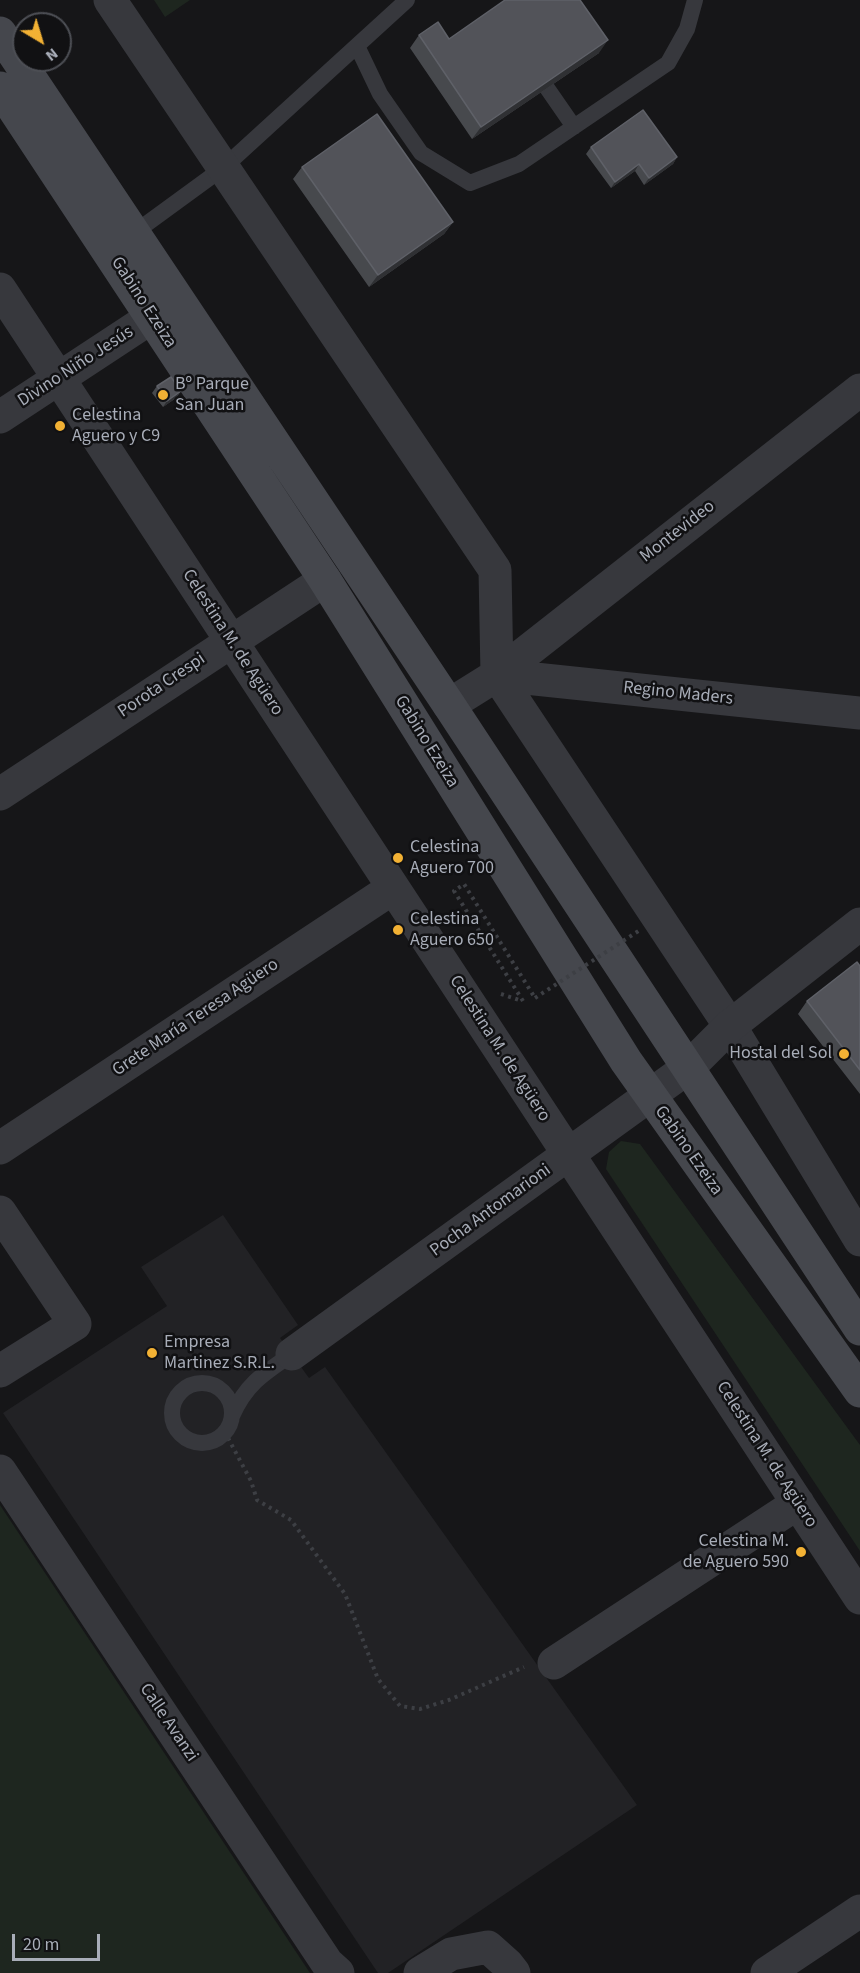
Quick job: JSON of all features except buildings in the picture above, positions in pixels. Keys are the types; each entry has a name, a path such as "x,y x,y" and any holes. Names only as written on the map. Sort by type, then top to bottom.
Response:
{"main road":[{"name":"Gabino Ezeiza","path":"0,33 449,705 860,1329"},
{"name":"Gabino Ezeiza","path":"0,88 325,580 649,1095 860,1391"}],"street":[{"path":"110,0 495,570 497,675 730,1026 860,1240"},
{"name":"Celestina M. de Agüero","path":"0,289 860,1598"},
{"name":"Divino Niño Jesús","path":"0,417 152,317"},
{"name":"Montevideo","path":"449,705 497,675 860,390"},
{"name":"Porota Crespi","path":"0,794 325,580"},
{"name":"Regino Maders","path":"497,675 860,713"},
{"name":"Grete María Teresa Agüero","path":"0,1148 393,888"},
{"name":"Pocha Antomarioni","path":"291,1354 689,1067 730,1026 860,924"},
{"path":"0,1212 75,1324 0,1371"},
{"name":"Calle Avanzi","path":"0,1471 327,1963 338,1973"},
{"path":"554,1664 798,1503"},
{"path":"767,1973 860,1911"},
{"path":"420,1973 451,1954 488,1947 514,1973"}],"lane":[{"path":"134,233 223,168 407,0"},
{"path":"357,46 380,94 421,153 470,183 519,164 668,63 687,29 695,0"},
{"path":"547,88 574,127"},
{"path":"214,1386 228,1387 244,1384 257,1378 291,1354"},
{"path":"232,1416 228,1398 222,1390 206,1383 196,1384 178,1394 172,1414 174,1424 188,1440 198,1443 218,1439 230,1425 238,1402 257,1378"}],"path":[{"path":"523,1001 454,891 464,884 535,998 640,930"},
{"path":"225,1433 251,1481 257,1500 291,1520 345,1594 378,1679 400,1706 420,1709 449,1700 524,1667 554,1664"}],"shaded area":[{"path":"154,0 190,0 165,17"},
{"path":"621,1141 640,1144 860,1445 860,1551 606,1169 609,1152"},
{"path":"223,1215 298,1325 280,1338 309,1378 325,1367 637,1805 388,1973 378,1973 3,1413 167,1306 141,1267"},
{"path":"0,1505 310,1973 0,1973"}],"place":[{"name":"Bº Parque San Juan","path":"163,395"},
{"name":"Celestina Aguero y C9","path":"60,426"},
{"name":"Celestina Aguero 700","path":"398,858"},
{"name":"Celestina Aguero 650","path":"398,930"},
{"name":"Hostal del Sol","path":"844,1054"},
{"name":"Empresa Martinez S.R.L.","path":"152,1353"},
{"name":"Celestina M. de Aguero 590","path":"801,1552"}]}
